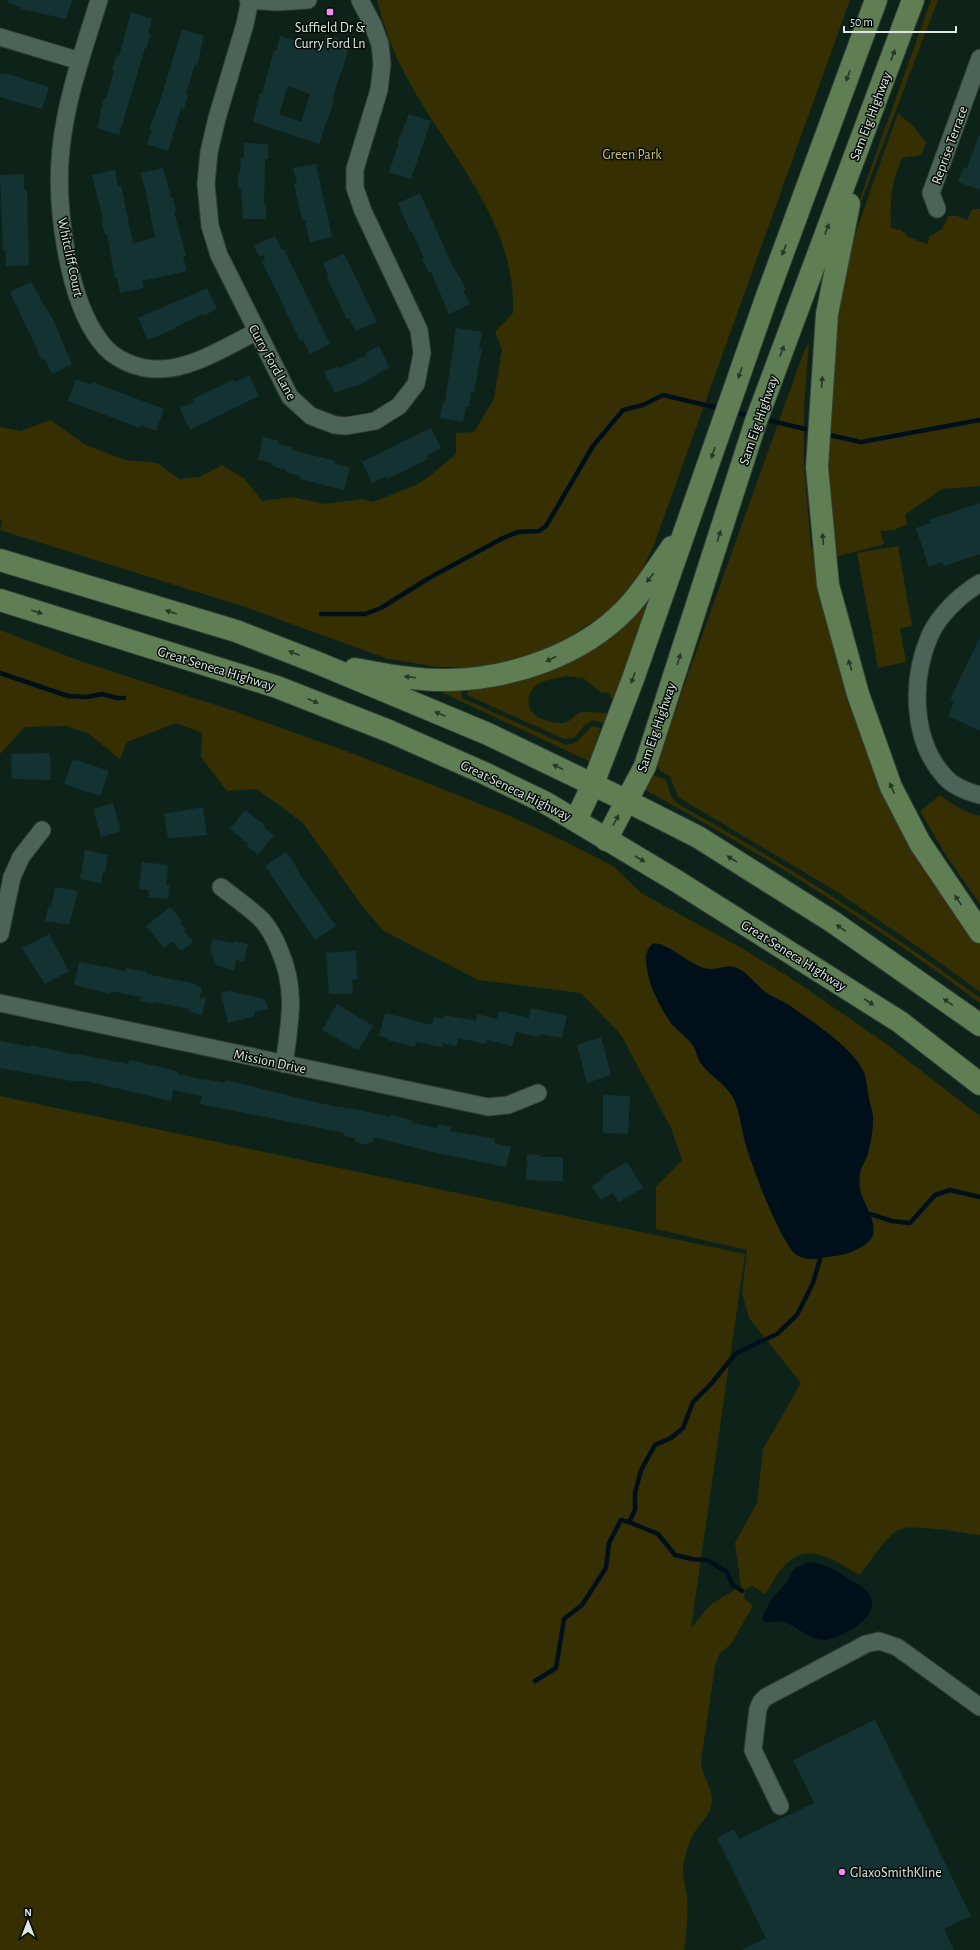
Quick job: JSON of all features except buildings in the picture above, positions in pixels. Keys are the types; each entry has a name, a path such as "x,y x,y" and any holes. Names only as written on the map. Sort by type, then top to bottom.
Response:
{"main road":[{"path":"576,820 593,784 633,679 767,296 876,0"},
{"name":"Sam Eig Highway","path":"606,840 645,766 757,418 913,0"},
{"path":"866,126 827,314 817,467 828,585 858,694 891,787 920,843 980,932"},
{"path":"318,663 408,677 451,680 490,676 546,662 589,639 625,610 688,523"},
{"path":"0,560 236,631 318,663 488,734 593,784 698,837 833,922 980,1025"},
{"name":"Great Seneca Highway","path":"0,600 277,687 389,731 484,773 546,803 675,880 900,1022 980,1084"}],"street":[{"name":"Whitcliff Court","path":"99,0 80,61 64,129 59,171 64,241 71,272 84,314 100,343 111,353 125,362 142,367 161,369 182,366 256,332"},
{"path":"250,0 277,2 308,0"},
{"name":"Curry Ford Lane","path":"250,0 245,24 212,137 206,184 210,226 219,255 290,398 311,416 335,425 359,425 375,421 399,406 411,392 419,376 422,353 419,330 364,211 355,188 355,169 379,90 382,64 380,44 373,25 360,0"},
{"path":"0,37 80,61"},
{"name":"Reprise Terrace","path":"937,209 931,193 980,58"},
{"path":"980,582 969,589 954,604 931,634 922,658 916,686 918,716 925,742 934,761 945,777 958,787 980,795"},
{"path":"0,934 12,877 20,857 42,830"},
{"path":"221,887 262,920 272,933 284,960 290,982 292,1007 284,1064"},
{"name":"Mission Drive","path":"0,1003 488,1107 498,1108 538,1093"},
{"path":"780,1806 753,1750 758,1709 761,1702 766,1697 866,1644 879,1641 897,1647 980,1707"}],"green space":[{"name":"Green Park","path":"377,0 850,0 655,542 638,579 606,612 564,641 536,654 507,662 474,667 439,667 388,659 245,607 0,530 2,521 0,520 0,427 21,431 50,420 86,445 125,460 157,463 179,479 200,477 222,465 245,479 262,501 292,497 325,504 362,499 373,502 416,485 427,478 456,454 456,433 474,432 494,399 502,349 495,332 513,313 511,280 504,248 476,188 422,104 406,76 389,39"},
{"path":"931,0 938,0 861,202 859,201"},
{"path":"898,113 915,128 926,143 921,155 902,158 898,167 892,192 891,228 901,230 908,237 927,244 930,236 942,229 948,216 957,216 967,220 972,209 980,209 980,486 942,489 906,514 905,517 907,524 894,530 881,531 880,532 884,542 882,545 834,557 825,468 836,314 853,240"},
{"path":"809,342 804,406 804,464 811,549 814,549 824,609 834,651 851,706 980,940 980,992 917,946 834,890 678,797 670,776 660,771 657,766 675,711 803,354"},
{"path":"898,546 912,626 900,628 906,662 878,668 872,634 880,632 872,633 857,553"},
{"path":"649,602 608,724 593,720 584,726 574,738 564,739 467,695 468,690 511,683 554,669 567,663 626,623","holes":["566,676 583,678 600,692 609,693 613,701 608,713 583,712 577,714 567,722 559,723 542,719 530,709 529,703 531,691 540,683"]},
{"path":"0,630 80,661 234,711 354,754 510,816 566,842 613,866 641,893 743,949 789,977 881,1040 980,1116 980,1535 928,1528 901,1529 884,1543 860,1575 832,1559 812,1554 803,1554 793,1558 784,1566 765,1594 752,1586 745,1590 744,1598 753,1606 731,1644 720,1653 715,1666 701,1761 701,1766 710,1789 712,1804 706,1818 692,1837 684,1862 683,1874 687,1895 687,1930 684,1950 0,1950 0,1096 745,1254 691,1628 710,1605 741,1586 735,1543 757,1503 763,1449 801,1383 749,1318 742,1293 747,1250 656,1229 656,1187 682,1160 671,1128 621,1035 581,993 478,980 384,931 365,910 303,823 257,789 227,791 201,757 202,733 176,723 127,742 120,759 89,734 66,726 25,727 0,754","holes":["661,944 677,955 701,967 713,970 729,966 745,973 767,994 788,1004 806,1018 869,1099 873,1117 867,1155 860,1172 860,1190 870,1214 874,1234 870,1241 860,1248 846,1254 830,1256 769,1206 744,1140 741,1121 734,1098 724,1085 700,1063 693,1045 672,1024 660,1005 654,991 645,957 648,948"]},
{"path":"461,690 462,698 566,745 577,742 592,726 601,728 595,744 600,746 591,762 439,691"},
{"path":"653,775 666,780 671,796 678,804 794,872 870,921 980,998 980,1003 900,945 817,891 733,840 647,791 646,787"},
{"path":"940,795 959,808 980,816 980,904 947,857 920,811"}],"water":[{"path":"653,943 666,946 690,962 703,968 712,969 729,966 741,970 763,990 790,1006 831,1036 859,1063 865,1075 873,1114 870,1146 867,1157 861,1169 859,1182 860,1191 872,1220 873,1233 870,1240 863,1246 842,1255 811,1259 806,1259 797,1255 790,1248 775,1220 759,1184 748,1152 738,1109 734,1099 726,1088 702,1065 693,1046 671,1023 655,995 650,983 646,961 648,951"},
{"path":"808,1562 818,1563 831,1568 867,1591 872,1602 871,1609 867,1616 854,1628 830,1639 823,1640 811,1637 795,1627 783,1622 776,1621 765,1623 762,1618 770,1601 787,1582 794,1569"}],"waterway":[{"path":"321,614 365,614 381,608 429,578 503,538 518,532 539,531 546,526 593,446 623,410 643,405 663,395 722,409"},
{"path":"733,412 752,416"},
{"path":"763,419 814,431"},
{"path":"825,434 861,442 980,420"},
{"path":"0,673 68,696 87,697 102,694 117,698 124,698"},
{"path":"870,1214 892,1221 910,1223 935,1195 950,1190 980,1197"},
{"path":"535,1681 556,1668 564,1619 582,1605 606,1568 609,1543 621,1520 629,1522 635,1510 635,1493 641,1470 655,1445 671,1438 683,1428 693,1402 711,1384 736,1353 777,1334 797,1315 813,1283 820,1259"},
{"path":"629,1522 658,1534 675,1555 692,1559 707,1560 727,1572 732,1584 742,1591"}],"place":[{"name":"Suffield Dr & Curry Ford Ln","path":"330,12"},
{"name":"GlaxoSmithKline","path":"842,1872"}]}
